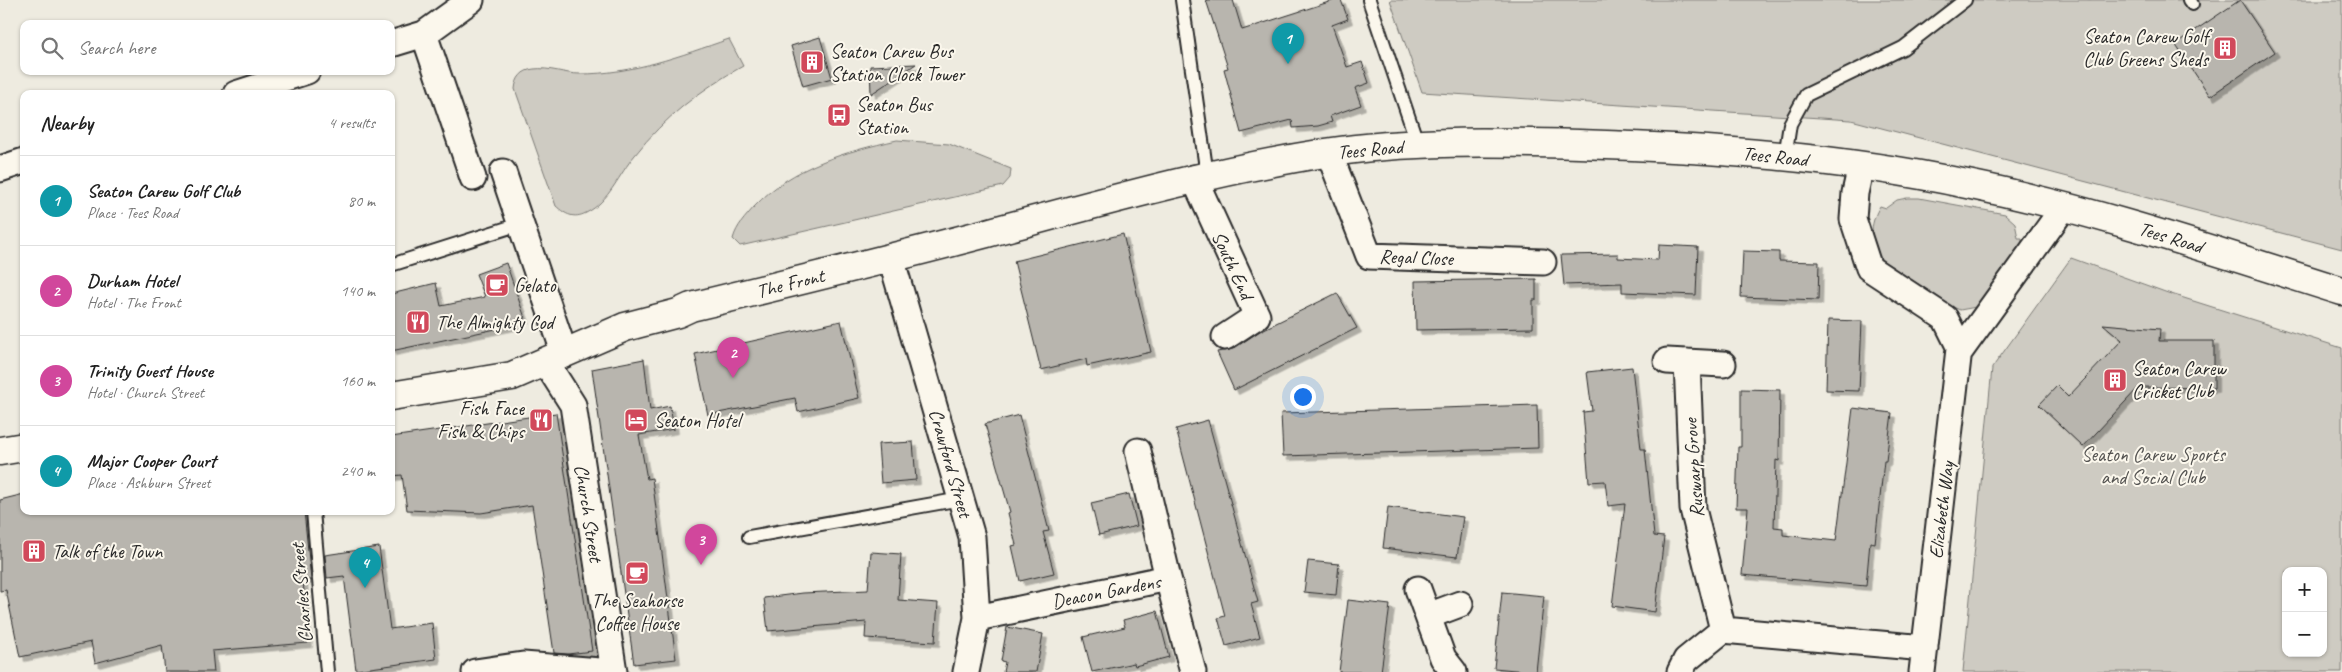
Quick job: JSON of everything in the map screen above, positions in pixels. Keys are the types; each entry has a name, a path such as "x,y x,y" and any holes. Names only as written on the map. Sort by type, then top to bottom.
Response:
{"main road":[{"name":"Tees Road","path":"1200,177 1329,153 1418,145 1512,142 1746,152 1861,166 1966,183 2143,228 2342,291"},
{"name":"The Front","path":"395,395 512,376 555,356 625,328 678,313 691,307 892,258 1200,177"},
{"path":"0,451 20,448"}],"street":[{"path":"395,43 424,34 471,0"},
{"name":"Church Street","path":"424,34 483,176 520,224 555,356 573,406 614,672"},
{"path":"248,90 295,75"},
{"name":"Regal Close","path":"1329,153 1369,256 1543,262"},
{"path":"0,168 20,162"},
{"path":"1861,166 1855,193 1853,219 1869,268 1945,318 1961,350"},
{"name":"South End","path":"1200,177 1257,316 1225,337"},
{"name":"Elizabeth Way","path":"1922,672 1959,349 1961,350 2064,207"},
{"name":"Crawford Street","path":"892,258 972,537 977,618 966,672"},
{"name":"Ruswarp Grove","path":"1723,364 1677,362 1693,509 1723,630"},
{"path":"1138,451 1168,578"},
{"name":"Deacon Gardens","path":"977,618 1168,578 1193,672"},
{"path":"1418,589 1444,658 1454,672"},
{"path":"1428,616 1460,604"},
{"path":"1680,672 1686,660 1723,630 1925,648"},
{"path":"475,672 523,665 614,672"}],"lane":[{"path":"1182,0 1200,177"},
{"path":"1370,0 1418,145"},
{"path":"1785,157 1790,124 1806,95 1903,48 1965,0"},
{"path":"395,264 520,224"},
{"path":"749,537 961,500"},
{"name":"Charles Street","path":"313,515 326,672"}],"green space":[{"path":"1390,0 2342,0 2342,249 1851,120 1422,92"},
{"path":"729,39 743,66 712,84 684,105 658,129 629,162 607,195 594,208 582,215 574,216 563,212 556,206 515,89 520,75 526,71 540,69 580,74 618,71 656,63"},
{"path":"897,140 949,144 1011,169 1010,178 1003,186 740,246 733,239 744,218 769,193 785,181 802,171 839,156"},
{"path":"1919,198 2005,214 2015,223 2018,238 2022,238 2022,242 1976,307 1960,310 1953,307 1882,260 1875,247 1872,233 1876,213 1880,206 1886,208 1897,200"},
{"name":"Seaton Carew Sports and Social Club","path":"2071,258 2168,293 2342,348 2342,672 1963,672 1992,368"}],"building":[{"path":"1206,0 1233,0 1242,30 1335,0 1341,0 1348,19 1332,25 1347,67 1362,62 1369,83 1355,88 1361,105 1330,116 1332,122 1318,126 1293,128 1292,120 1241,133 1224,69 1228,68"},
{"name":"Seaton Carew Golf Club Greens Sheds","path":"2240,0 2275,52 2210,96 2175,44"},
{"name":"Seaton Carew Bus Station Clock Tower","path":"820,37 832,78 803,86 791,46"},
{"path":"916,64 871,94 870,66"},
{"path":"1123,234 1151,352 1087,366 1086,359 1041,370 1014,261"},
{"path":"1659,245 1698,247 1696,295 1622,292 1622,283 1564,285 1561,255 1618,254 1618,258 1658,260"},
{"path":"1743,251 1779,252 1779,261 1819,262 1818,300 1741,297"},
{"path":"506,263 525,318 514,321 515,325 395,350 395,293 436,283 441,306 485,297 476,274"},
{"path":"1536,279 1536,300 1533,300 1533,328 1416,330 1415,281"},
{"path":"1337,293 1357,328 1234,390 1217,352 1233,349 1260,331"},
{"path":"1828,320 1862,321 1859,391 1826,390"},
{"path":"841,321 859,398 798,412 795,398 708,415 695,354"},
{"name":"Seaton Carew Cricket Club","path":"2103,324 2160,329 2159,341 2214,341 2214,388 2139,387 2083,447 2039,405 2057,386 2068,397 2122,340"},
{"path":"644,359 650,410 670,406 674,429 639,435 647,479 652,478 676,659 634,664 592,369"},
{"path":"1632,367 1641,449 1645,449 1654,536 1664,537 1655,612 1612,606 1625,504 1608,506 1605,481 1589,482 1583,412 1592,411 1587,372"},
{"path":"1741,389 1780,390 1779,461 1776,460 1774,527 1783,528 1783,535 1836,541 1853,408 1892,413 1886,461 1884,461 1875,543 1870,542 1866,586 1742,575 1748,508 1736,508 1738,447 1741,447"},
{"path":"1537,405 1538,448 1283,456 1281,413"},
{"path":"556,413 592,651 568,654 554,653 532,505 481,513 407,510 402,475 395,476 395,436"},
{"path":"1019,415 1049,531 1043,532 1054,573 1020,581 1012,546 1016,545 1008,513 1010,512 985,424"},
{"path":"1208,420 1258,602 1251,604 1260,637 1226,646 1218,618 1225,616 1176,429"},
{"path":"913,442 916,480 881,483 878,444"},
{"path":"1129,494 1137,526 1099,535 1091,503"},
{"path":"20,495 20,515 304,515 311,580 303,580 308,643 212,651 214,672 165,672 162,645 95,663 91,642 20,657 6,590 0,591 0,500"},
{"path":"1388,507 1463,517 1457,557 1383,548"},
{"path":"379,547 390,629 432,623 436,659 356,670 344,576 327,578 325,555"},
{"path":"871,552 901,554 898,600 938,603 935,642 865,638 866,622 768,631 764,598 803,593 868,590"},
{"path":"1308,561 1339,564 1336,595 1304,592"},
{"path":"1502,592 1544,596 1536,672 1494,668"},
{"path":"1348,600 1390,605 1381,672 1339,672"},
{"path":"1157,611 1169,657 1135,666 1134,663 1092,672 1083,637 1125,627 1123,620"},
{"path":"1007,627 1043,634 1036,672 1003,672 1005,662 1001,661"}],"place":[{"name":"Seaton Carew Golf Club Greens Sheds","path":"2225,48"},
{"name":"Seaton Carew Bus Station Clock Tower","path":"812,62"},
{"name":"Seaton Carew Golf Club","path":"1288,64"},
{"name":"Seaton Bus Station","path":"839,115"},
{"name":"Gelato","path":"497,285"},
{"name":"The Almighty Cod","path":"418,322"},
{"name":"Durham Hotel","path":"733,378"},
{"name":"Seaton Carew Cricket Club","path":"2115,380"},
{"name":"Fish Face Fish & Chips","path":"541,420"},
{"name":"Seaton Hotel","path":"636,420"},
{"name":"Talk of the Town","path":"34,551"},
{"name":"Trinity Guest House","path":"701,565"},
{"name":"The Seahorse Coffee House","path":"637,573"},
{"name":"Major Cooper Court","path":"365,588"}]}
